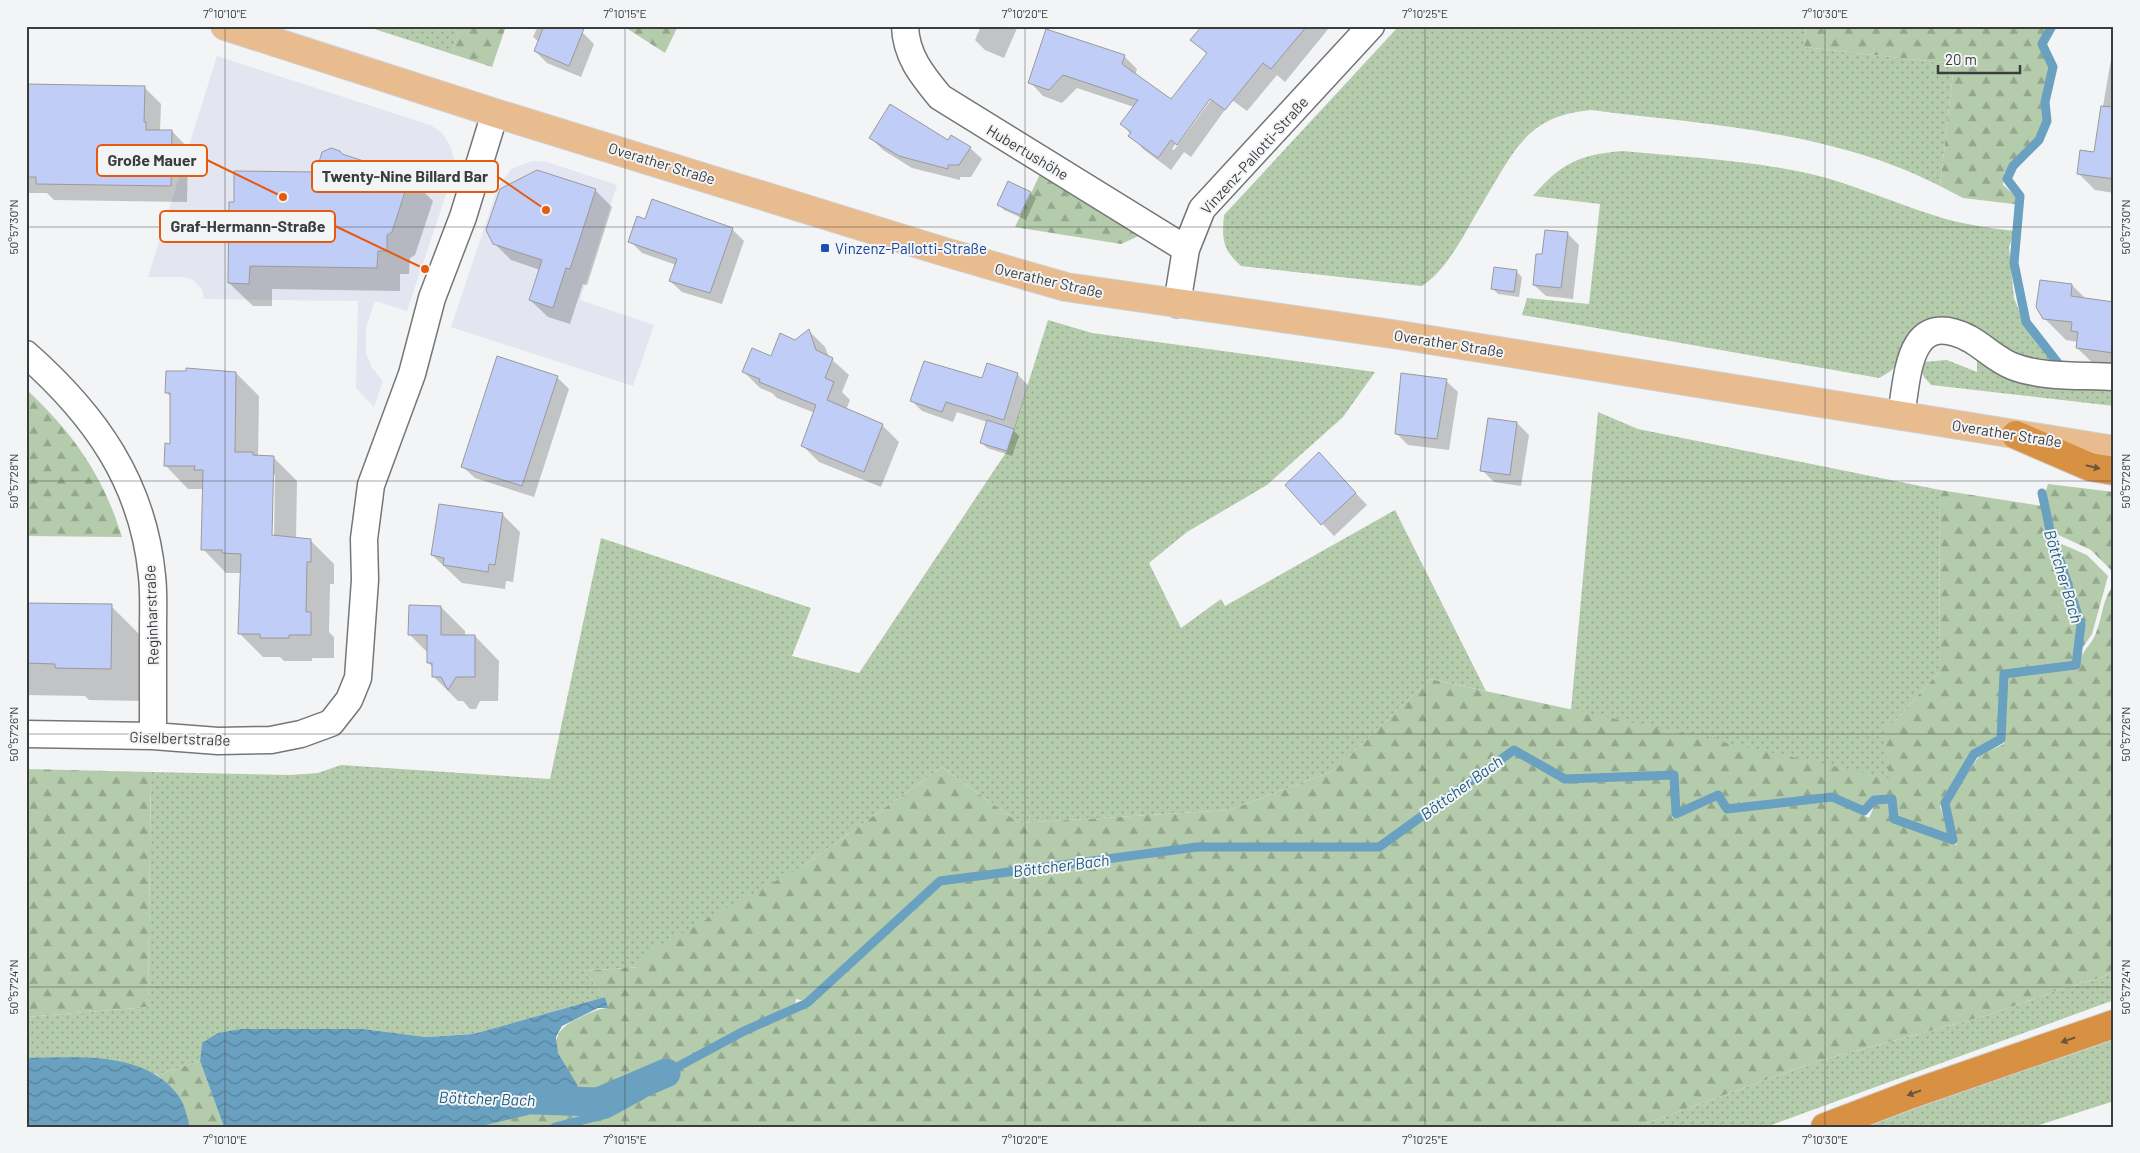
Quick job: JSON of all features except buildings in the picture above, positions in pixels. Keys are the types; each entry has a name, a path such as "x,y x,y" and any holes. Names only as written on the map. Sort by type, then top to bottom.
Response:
{"highway":[{"path":"2016,435 2090,467 2114,471"},
{"path":"1825,1127 1912,1094 2114,1024"}],"main road":[{"name":"Overather Straße","path":"225,26 495,113 1010,272 1066,287 1399,335 2114,450"}],"street":[{"name":"Hubertushöhe","path":"906,26 906,40 917,68 940,97 1186,248"},
{"name":"Vinzenz-Pallotti-Straße","path":"1177,304 1186,248 1202,209 1371,26"},
{"name":"Giselbertstraße","path":"26,734 153,736 218,741 271,740 301,734 331,723 349,700 358,678 365,580 364,539 371,485 412,374 432,298 463,217 495,113"},
{"path":"1901,416 1914,347 1921,337 1931,332 1943,331 1962,336 2012,366 2042,372 2114,377"},
{"name":"Reginharstraße","path":"26,354 50,375 91,422 113,454 134,493 147,541 152,578 153,736"}],"shaded area":[{"path":"217,56 430,125 442,133 450,145 454,159 453,174 407,311 375,301 366,328 366,353 372,368 383,381 374,407 356,388 358,301 204,299 202,290 193,280 184,277 148,277"},
{"path":"532,161 547,162 617,185 580,300 654,325 633,386 451,327 498,187 511,169"}],"green space":[{"path":"365,26 460,26 452,54"},
{"path":"460,26 506,26 492,67 452,54"},
{"path":"623,26 678,26 665,53"},
{"path":"1399,26 1806,26 1804,47 1954,64 1940,186 1899,168 1856,153 1813,142 1725,126 1591,110 1558,117 1546,122 1525,139 1507,162 1450,257 1440,270 1422,286 1241,266 1230,254 1223,237 1224,215"},
{"path":"1806,26 2053,26 2042,39 2051,79 2043,112 2045,123 2042,132 2004,173 2003,185 2019,199 2022,205 1963,198 1940,186 1954,64 1804,47"},
{"path":"1622,151 1788,169 1842,183 1943,218 2015,231 2009,247 2014,298 2025,326 2034,333 2040,346 2055,364 1913,331 1907,337 1900,350 1895,367 1879,378 1522,315 1527,298 1589,304 1600,204 1533,196 1562,168 1582,158"},
{"path":"1040,174 1141,235 1121,244 1015,227"},
{"path":"1048,320 1092,333 1375,372 1343,417 1267,485 1187,532 1149,563 1181,628 1221,599 1225,606 1395,510 1486,691 1430,679 1333,771 1230,810 1019,823 942,767 806,864 640,967 584,971 605,997 473,1034 426,1037 363,1029 241,1029 202,1043 200,1061 157,1075 125,1063 109,1060 26,1058 26,1017 148,1007 151,772 290,775 318,773 341,765 550,779 601,538 811,608 792,656 859,673 1007,451"},
{"path":"1977,354 2114,384 2114,406 1931,385 1924,377 1920,367 1923,362 1947,360 1977,372"},
{"path":"26,389 58,422 85,456 106,494 122,537 26,536"},
{"path":"1598,412 1638,429 1940,490 1939,672 1894,722 1889,779 1571,710"},
{"path":"2048,484 2114,492 2114,584 2111,577 2112,571 2091,550 2054,533 2045,493"},
{"path":"1940,490 2042,506 2078,621 2074,665 2002,674 2000,742 1976,753 1940,806 1950,838 1898,819 1895,798 1873,799 1867,813 1832,795 1727,807 1719,790 1676,812 1675,775 1566,778 1514,749 1374,845 1190,847 936,880 806,1001 796,999 795,1004 808,1006 940,884 1188,851 1378,850 1516,754 1566,782 1671,779 1672,818 1716,796 1724,811 1832,800 1869,818 1875,804 1892,803 1894,822 1957,845 1945,806 1980,755 2004,744 2006,677 2079,668 2082,657 2096,633 2107,596 2114,585 2114,971 2103,977 2058,990 1992,1014 1815,1062 1636,1127 478,1127 574,1102 578,1086 557,1051 556,1042 558,1034 564,1027 575,1020 607,1008 605,997 584,971 640,967 646,953 806,864 942,767 1019,823 1230,810 1333,771 1430,679 1889,778 1884,725 1894,722 1939,672"},
{"path":"2057,542 2087,555 2108,576 2092,634 2081,650 2083,622"},
{"path":"26,769 151,772 148,1007 26,1017"},
{"path":"2114,971 2114,1000 1766,1127 1636,1127 1815,1062 1992,1014 2058,990 2103,977"},
{"path":"2114,1033 2114,1101 2033,1127 1847,1127"},
{"path":"200,1061 224,1127 190,1127 180,1098 157,1075"}],"water":[{"path":"605,997 608,1008 598,1008 562,1026 556,1037 558,1053 578,1086 574,1102 569,1105 478,1127 224,1127 200,1061 202,1043 218,1033 241,1029 363,1029 426,1037 473,1034"},
{"path":"67,1057 109,1060 130,1064 149,1071 166,1082 180,1098 190,1127 26,1127 26,1058"}],"waterway":[{"name":"Böttcher Bach","path":"2052,26 2042,44 2053,67 2045,102 2047,121 2039,140 2013,166 2007,179 2020,196 2014,263 2026,322 2058,363"},
{"name":"Böttcher Bach","path":"555,1127 607,1114 642,1095 666,1073 744,1031 807,1003 940,881 1197,847 1379,847 1514,750 1565,779 1674,775 1676,814 1718,795 1727,809 1832,797 1864,811 1874,800 1892,799 1894,819 1953,840 1945,803 1974,754 2001,739 2004,674 2076,665 2081,625 2050,530 2042,493"},
{"name":"Böttcher Bach","path":"534,1100 598,1102 666,1073"}],"place":[{"name":"Große Mauer","path":"283,197"},
{"name":"Twenty-Nine Billard Bar","path":"546,210"},
{"name":"Vinzenz-Pallotti-Straße","path":"825,248"},
{"name":"Graf-Hermann-Straße","path":"425,269"}]}
